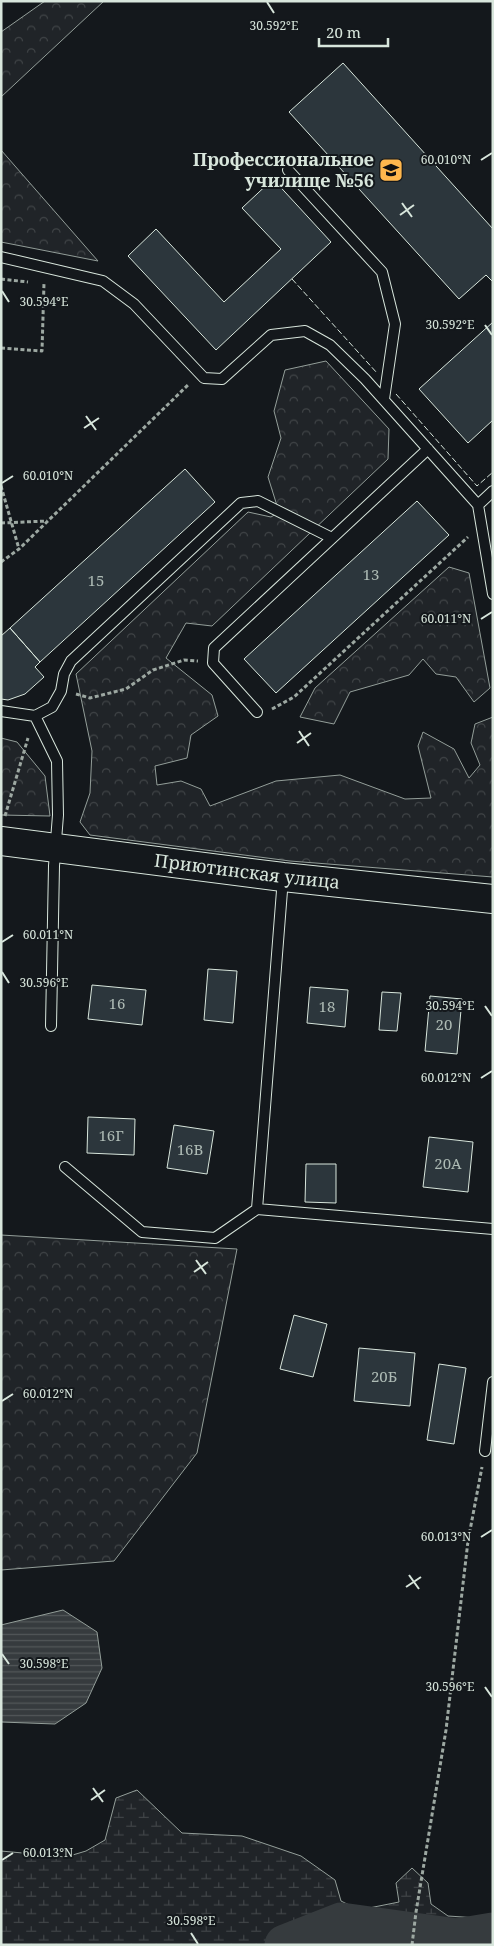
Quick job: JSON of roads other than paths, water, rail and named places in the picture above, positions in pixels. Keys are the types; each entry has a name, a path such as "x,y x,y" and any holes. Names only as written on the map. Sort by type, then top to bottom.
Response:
{"street":[{"name":"Приютинская улица","path":"3,829 56,849 493,900"}],"lane":[{"path":"288,170 382,272 395,324 384,399"},
{"path":"1,257 103,281 134,304 204,378 222,379 271,335 305,331 330,345 384,399 478,505 493,594"},
{"path":"257,712 213,663 214,648 428,448"},
{"path":"478,505 493,491"},
{"path":"1,711 35,716 52,707 60,691 64,674 71,661 241,503 258,501 332,538"},
{"path":"35,716 57,761 58,815 51,1026"},
{"path":"257,1209 283,877"},
{"path":"65,1167 142,1232 215,1238 257,1209 493,1229"},
{"path":"485,1451 493,1382"}],"waterway":[{"path":"285,1945 341,1923 457,1939 493,1933"}],"place":[{"name":"Профессиональное училище №56","path":"391,170"}]}
